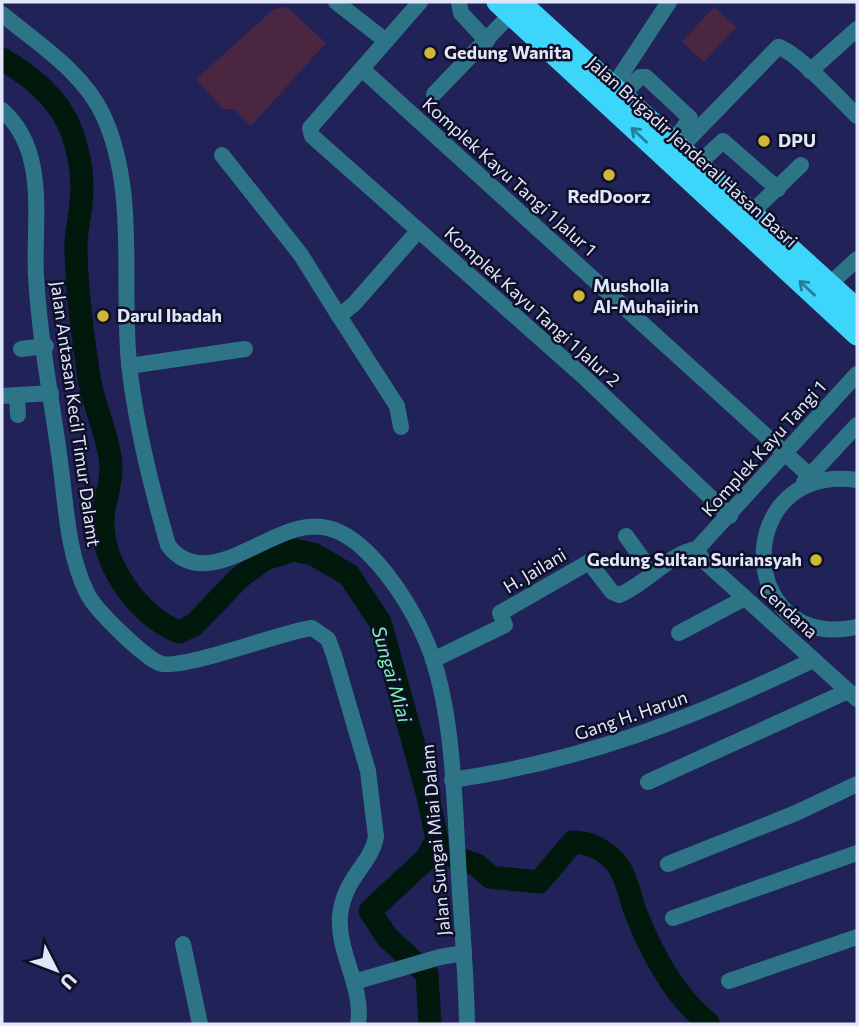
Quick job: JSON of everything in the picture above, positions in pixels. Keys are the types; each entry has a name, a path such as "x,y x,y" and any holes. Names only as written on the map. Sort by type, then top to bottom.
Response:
{"highway":[{"name":"Jalan Brigadir Jenderal Hasan Basri","path":"517,12 618,91 698,164 744,219 830,284 857,309"},
{"name":"Jalan Brigadir Jenderal Hasan Basri","path":"517,12 744,219 857,334"}],"street":[{"path":"336,2 386,41"},
{"path":"362,69 420,2"},
{"path":"459,2 461,13 487,41"},
{"path":"618,91 669,2"},
{"path":"435,94 517,12"},
{"name":"Jalan Sungai Miai Dalam","path":"2,14 69,70 88,90 103,116 114,151 122,196 129,366 158,511 168,545 174,554 193,564 206,564 297,529 328,527 341,531 355,541 391,579 433,660 452,780 467,1024"},
{"path":"810,71 857,29"},
{"path":"677,145 774,50 810,71 857,116"},
{"path":"787,56 857,128"},
{"name":"Komplek Kayu Tangi 1 Jalur 2","path":"362,69 310,128 312,136 584,377 730,516"},
{"name":"Komplek Kayu Tangi 1 Jalur 1","path":"362,69 786,454 805,481"},
{"path":"618,91 643,76 689,115 690,122 677,145"},
{"name":"Jalan Antasan Kecil Timur Dalamt","path":"2,110 16,125 35,174 37,292 71,547 88,595 120,631 159,663 186,664 288,631 312,628 328,639 347,691 368,771 376,837 373,847 350,879 341,907 341,937 354,982 358,1024"},
{"path":"698,164 723,141 778,189"},
{"path":"222,155 301,255 397,406 401,427"},
{"path":"744,219 801,165"},
{"path":"340,316 354,304 418,231"},
{"path":"830,284 857,259"},
{"path":"21,349 46,346"},
{"path":"129,366 245,349"},
{"name":"Komplek Kayu Tangi 1","path":"697,549 857,374"},
{"path":"18,415 9,396 51,393"},
{"path":"857,425 773,519 763,543 769,588 777,601 796,618 817,628 836,632 857,627"},
{"path":"841,443 857,448"},
{"path":"805,481 838,477 857,480"},
{"path":"626,536 649,569"},
{"name":"H. Jailani","path":"433,660 505,625 500,613 589,562 617,595 649,569 697,549"},
{"name":"Cendana","path":"697,549 702,559 853,695"},
{"path":"679,633 745,598"},
{"name":"Gang H. Harun","path":"452,780 534,766 621,743 684,719 813,660"},
{"path":"649,782 853,695"},
{"path":"668,864 796,813 857,784"},
{"path":"673,918 857,853"},
{"path":"729,981 857,937"},
{"path":"183,944 200,1024"},
{"path":"354,982 440,957 464,953"}],"shaded area":[{"path":"287,7 326,43 251,126 234,109 223,109 196,79 274,9"},
{"path":"714,7 736,27 704,62 682,42"}],"waterway":[{"name":"Sungai Miai","path":"2,59 33,80 59,108 71,130 79,157 82,194 76,245 80,312 89,378 111,466 103,519 104,536 115,570 125,586 150,614 179,632 194,625 239,578 265,559 293,550 313,554 349,575 380,622 428,796 437,840 426,859 370,911 387,937 427,974 430,1024"},
{"path":"432,849 477,865 490,877 539,882 573,842 601,850 622,872 641,926 664,972 695,1012 708,1023"}],"place":[{"name":"Gedung Wanita","path":"430,53"},
{"name":"DPU","path":"764,141"},
{"name":"RedDoorz","path":"609,175"},
{"name":"Musholla Al-Muhajirin","path":"579,296"},
{"name":"Darul Ibadah","path":"103,316"},
{"name":"Gedung Sultan Suriansyah","path":"816,560"}]}
